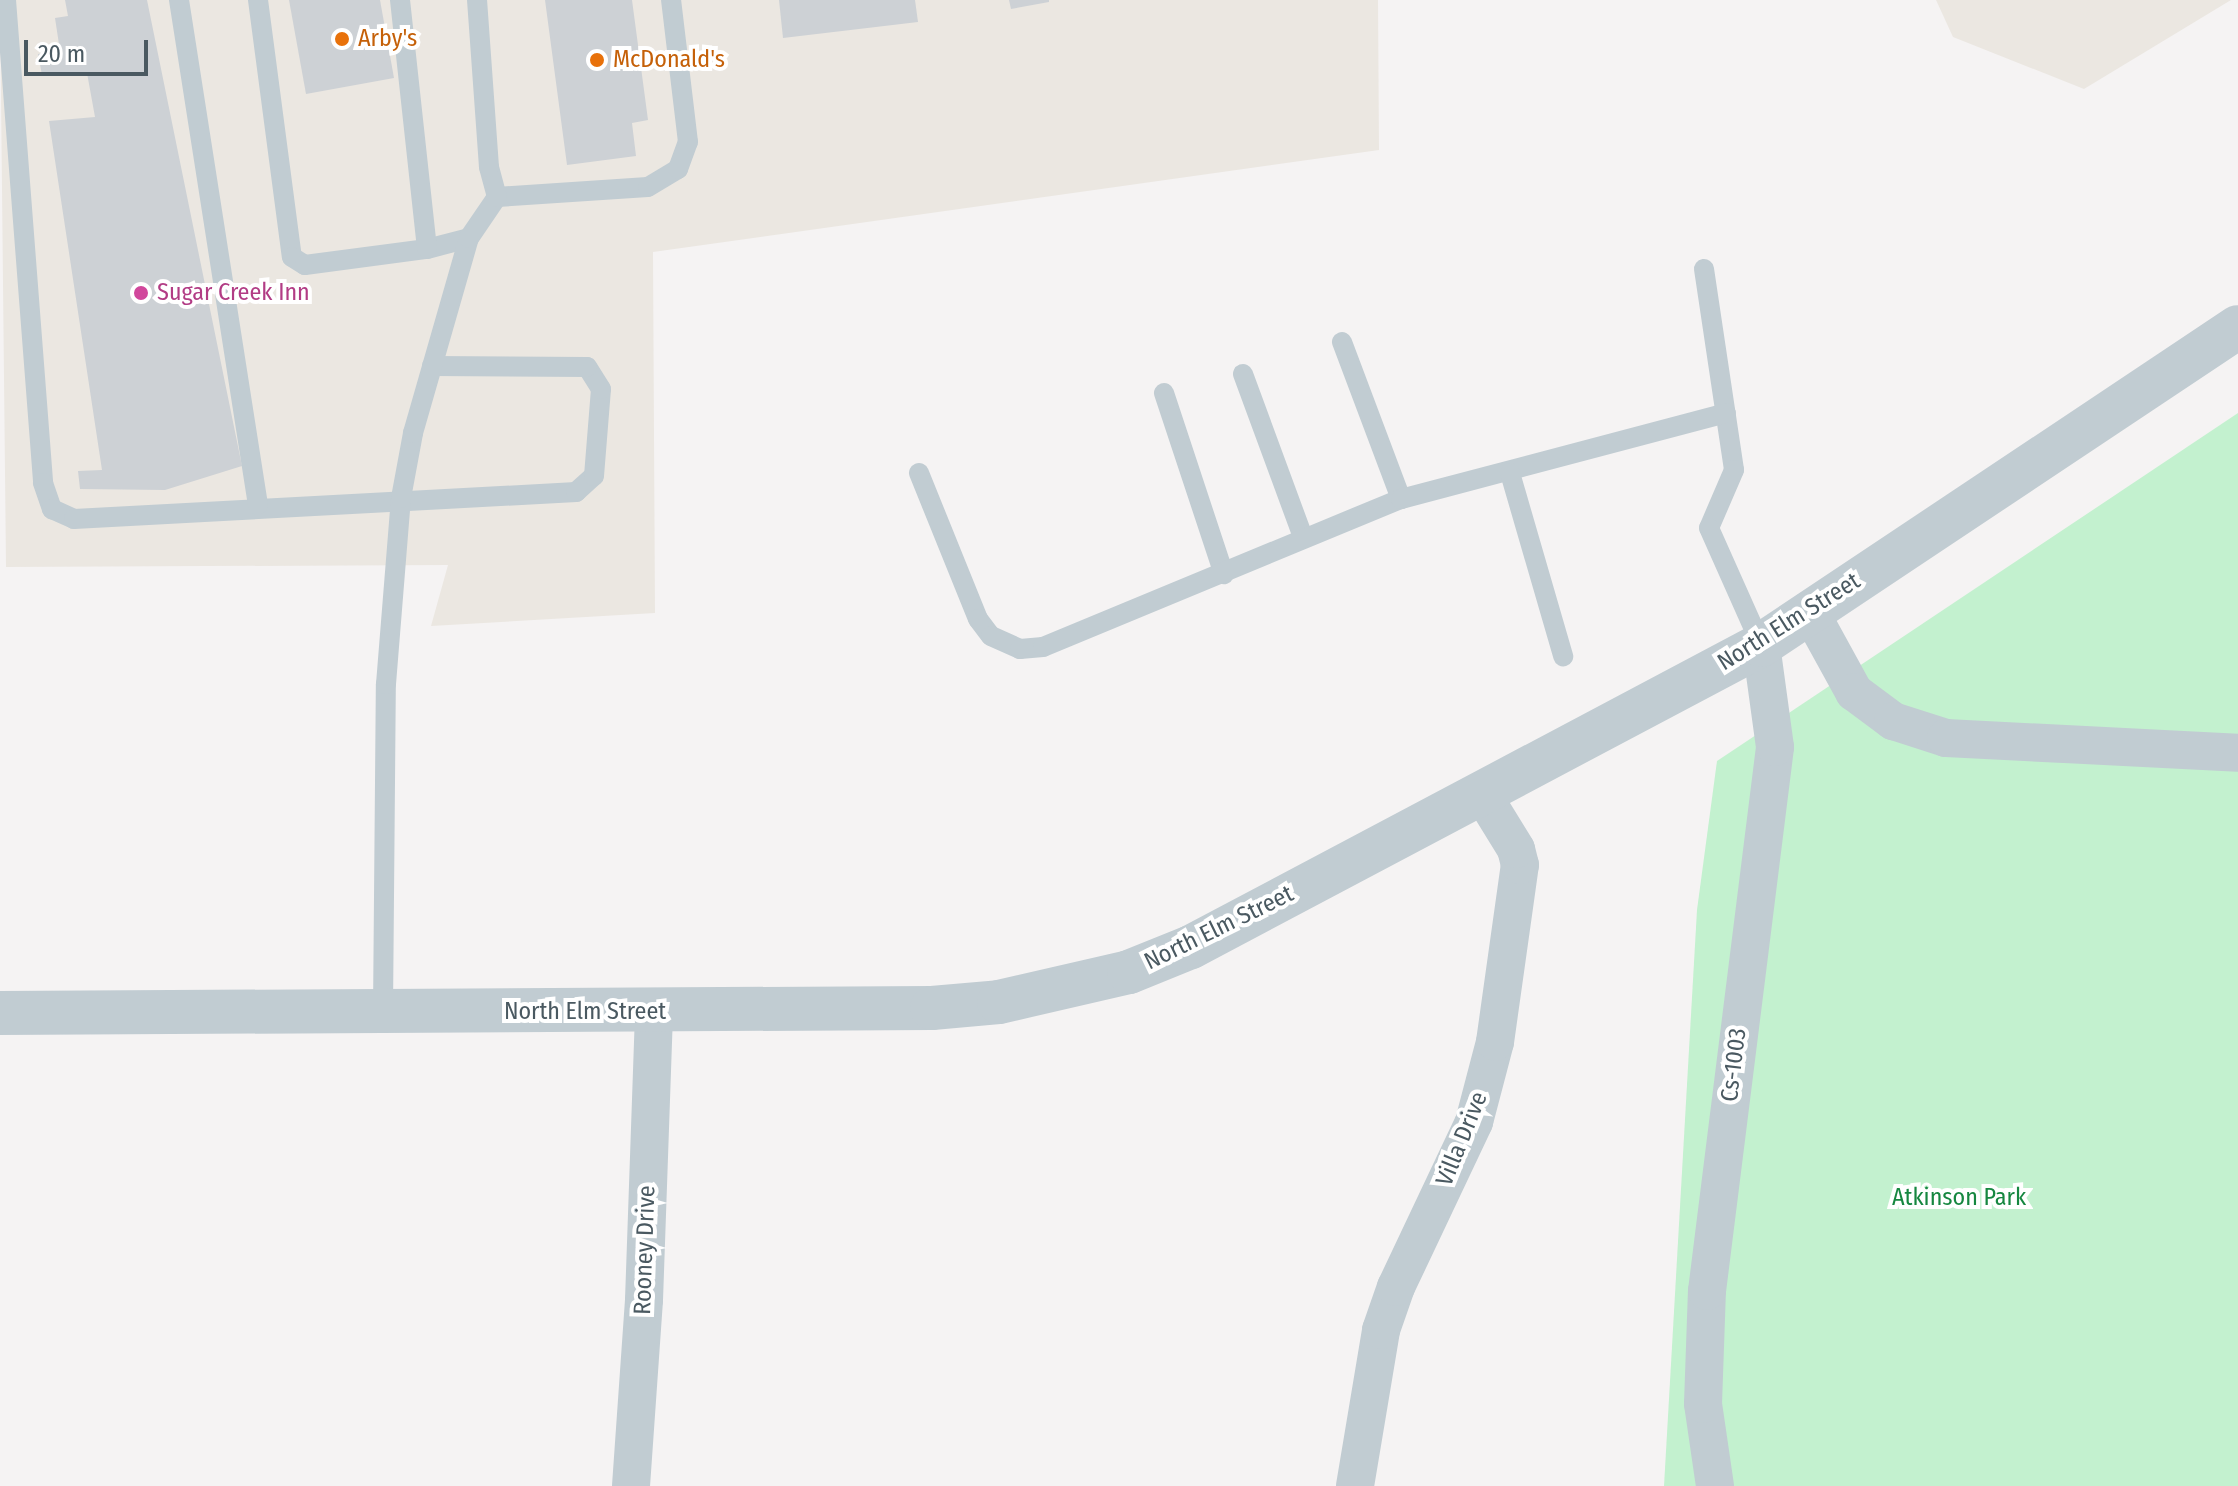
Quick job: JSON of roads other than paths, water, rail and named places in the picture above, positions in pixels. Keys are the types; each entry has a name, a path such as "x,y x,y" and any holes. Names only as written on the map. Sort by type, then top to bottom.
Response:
{"street":[{"name":"North Elm Street","path":"0,1013 654,1013 932,1008 1066,989 1191,947 1761,645 1809,610 2238,327"},
{"path":"1809,610 1854,692 1893,721 1946,738 2238,753"},
{"name":"Cs-1003","path":"1715,1486 1703,1404 1707,1291 1775,747 1761,645"},
{"name":"Villa Drive","path":"1355,1486 1381,1330 1396,1287 1474,1122 1495,1042 1520,865 1516,849 1481,792"},
{"name":"Rooney Drive","path":"631,1486 644,1300 654,1013"}],"lane":[{"path":"6,0 43,483 52,509 74,519 258,505 576,492 594,476 601,389 587,367 432,366"},
{"path":"179,0 258,505"},
{"path":"258,0 292,257 305,265 427,249 469,238"},
{"path":"400,0 427,249"},
{"path":"383,1011 386,684 401,498 432,366 469,238 497,197 489,167 477,0"},
{"path":"497,197 648,187 678,169 688,142 671,0"},
{"path":"1704,269 1734,470 1709,528 1761,645"},
{"path":"1342,342 1401,499"},
{"path":"1243,374 1303,537"},
{"path":"1164,393 1224,574"},
{"path":"919,473 978,619 1004,645 1043,647 1401,499 1510,473 1726,413"},
{"path":"1510,473 1563,656"}],"place":[{"name":"Arby's","path":"342,39"},
{"name":"McDonald's","path":"597,60"},
{"name":"Sugar Creek Inn","path":"141,293"}],"park label":[{"name":"Atkinson Park","path":"1959,1198"}]}
